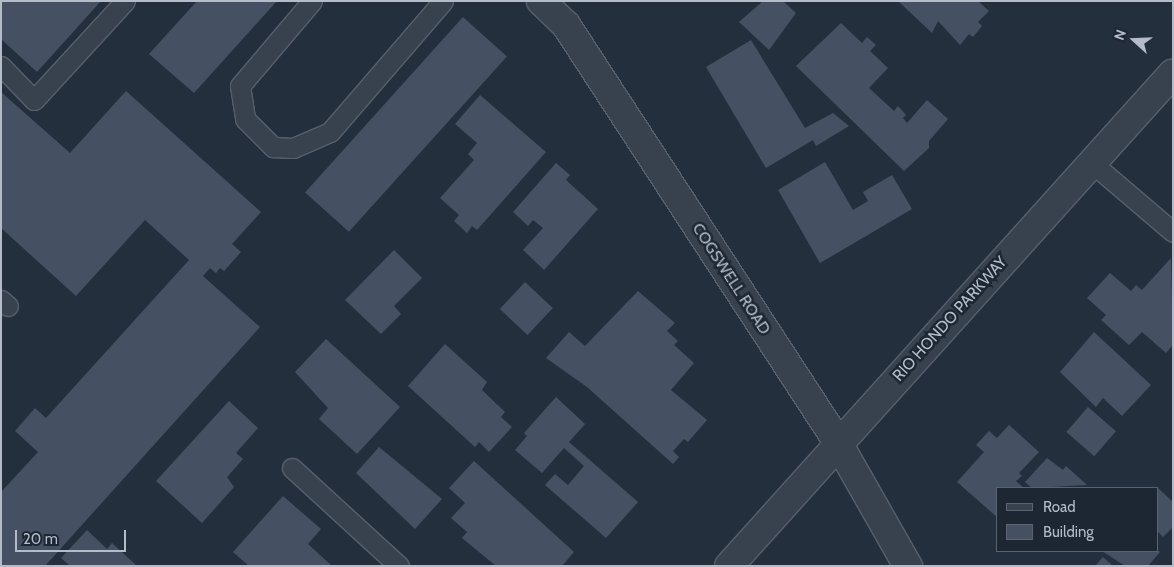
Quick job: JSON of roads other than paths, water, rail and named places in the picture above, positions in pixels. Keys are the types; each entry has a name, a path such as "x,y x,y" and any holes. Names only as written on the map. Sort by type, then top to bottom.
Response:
{"street":[{"name":"COGSWELL ROAD","path":"541,1 566,25 838,443 908,566"},
{"name":"RIO HONDO PARKWAY","path":"729,566 1173,73"}],"lane":[{"path":"1,66 34,100 125,1"},
{"path":"312,1 240,86 244,120 273,147 293,148 330,132 443,1"},
{"path":"1092,163 1173,232"},
{"path":"292,468 400,566"}]}
